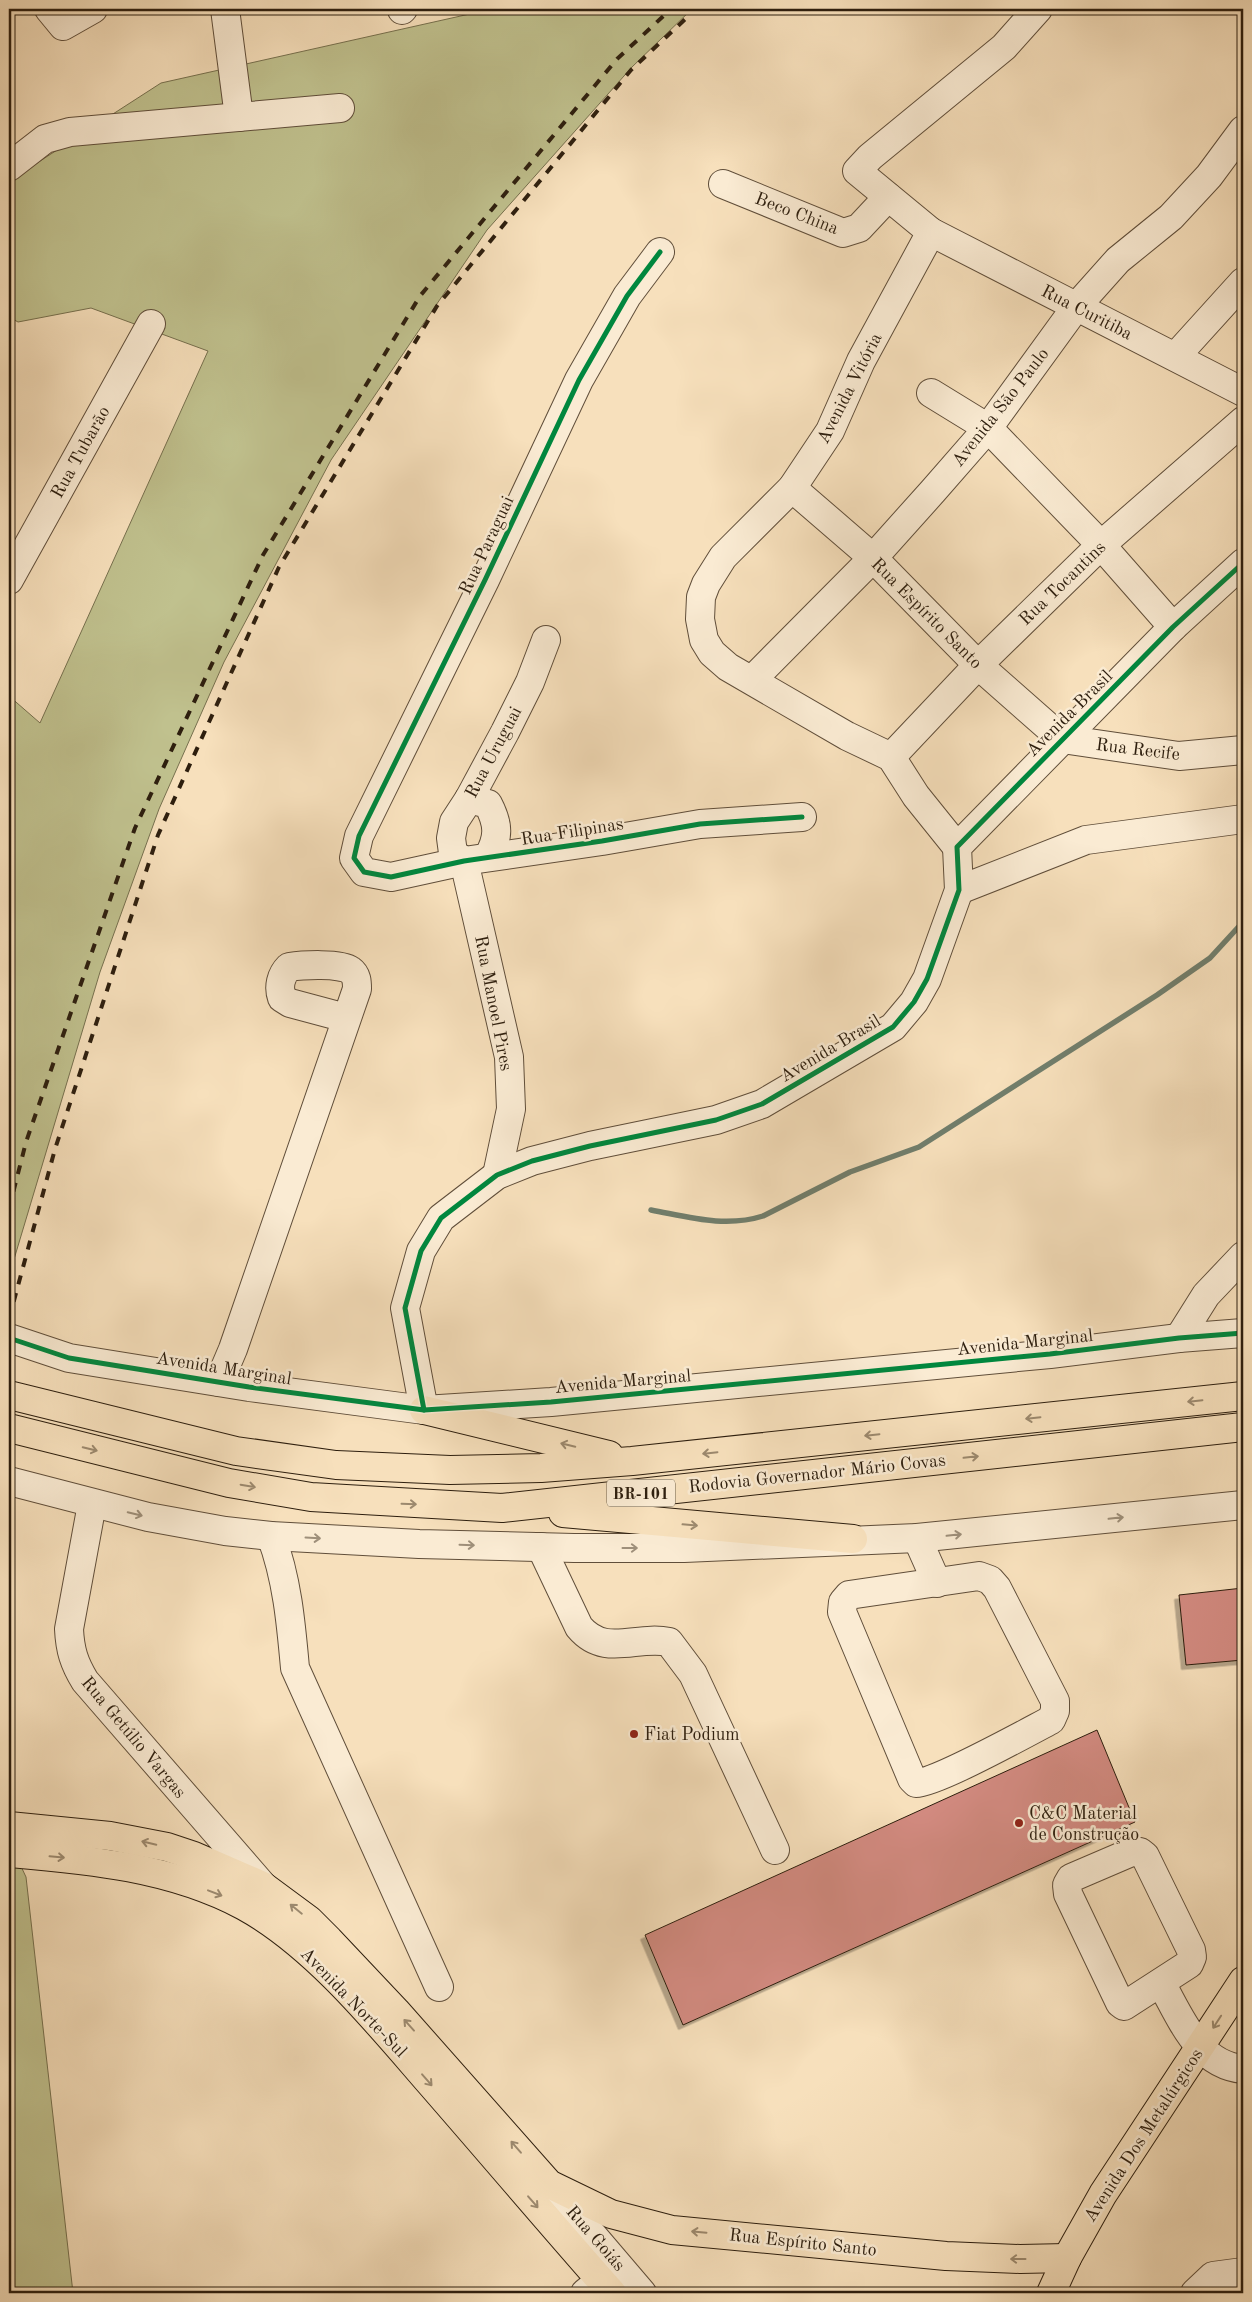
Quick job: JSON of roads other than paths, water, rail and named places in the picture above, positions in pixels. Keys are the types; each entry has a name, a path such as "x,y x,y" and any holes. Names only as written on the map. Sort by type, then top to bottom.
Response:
{"main road":[{"name":"Rodovia Governador Mário Covas","path":"9,1395 236,1451 336,1465 459,1470 541,1468 632,1461 1243,1396"},
{"path":"424,1410 632,1461"},
{"name":"Rodovia Governador Mário Covas","path":"9,1428 229,1483 312,1497 502,1508 1243,1427"},
{"path":"502,1508 853,1539"},
{"name":"Avenida Norte-Sul","path":"9,1826 110,1836 158,1845 194,1856 263,1886 309,1920 330,1940 396,2011 548,2184"},
{"name":"Avenida Norte-Sul","path":"9,1853 96,1861 138,1868 174,1878 221,1895 277,1927 306,1952 380,2025 599,2289"},
{"name":"Avenida Dos Metalúrgicos","path":"1051,2293 1067,2258 1103,2194 1243,1981"},
{"name":"Rua Espírito Santo","path":"548,2184 612,2214 672,2230 946,2256 1020,2259 1067,2258"}],"street":[{"path":"56,18 93,9"},
{"path":"225,9 239,117"},
{"path":"931,232 857,171 870,157 1004,47 1038,9"},
{"path":"9,167 45,139 70,132 340,108"},
{"name":"Avenida São Paulo","path":"752,680 872,558 988,428 1076,307 1118,260 1171,217 1208,176 1243,130"},
{"name":"Beco China","path":"723,184 843,233 859,228 888,197"},
{"name":"Rua Curitiba","path":"931,232 1076,307 1176,356 1239,384"},
{"name":"Avenida Vitória","path":"891,757 847,736 728,667 712,653 704,640 700,619 701,597 706,584 724,557 792,488 830,431 861,362 931,232"},
{"name":"Rua Paraguai","path":"354,858 359,836 485,580 579,380 627,296 660,252"},
{"path":"1176,356 1243,282"},
{"name":"Rua Tubarão","path":"9,580 152,324"},
{"path":"931,393 988,428 1101,545 1173,627"},
{"name":"Rua Tocantins","path":"891,757 978,664 1101,545 1243,422"},
{"name":"Rua Espírito Santo","path":"792,488 872,558 978,664 1062,739"},
{"name":"Avenida Brasil","path":"424,1410 405,1308 421,1251 440,1218 497,1175 532,1161 590,1146 716,1120 762,1104 893,1027 914,1002 927,979 959,890 957,847 1173,627 1243,563"},
{"name":"Rua Uruguai","path":"476,859 454,852 451,838 454,822 469,799 530,682 546,640"},
{"name":"Rua Recife","path":"1062,739 1179,756 1243,750"},
{"path":"891,757 916,796 957,847"},
{"path":"469,799 488,804 495,817 497,840 476,859"},
{"name":"Rua Filipinas","path":"354,858 364,872 391,877 476,859 602,841 700,824 802,817"},
{"path":"959,890 1086,840 1243,819"},
{"name":"Rua Manoel Pires","path":"476,859 509,1057 511,1109 497,1175"},
{"path":"219,1382 234,1349 346,1018"},
{"path":"1180,1338 1206,1295 1243,1256"},
{"name":"Avenida Marginal","path":"9,1338 70,1358 219,1382 424,1410 551,1402 1040,1355 1180,1338 1243,1333"},
{"path":"14,1483 92,1504 224,1531 271,1536 541,1547 684,1548 853,1539 917,1538 1243,1505"},
{"name":"Rua Getúlio Vargas","path":"92,1504 69,1629 70,1648 75,1664 85,1681 263,1886"},
{"path":"271,1536 281,1568 290,1616 295,1668 439,1987"},
{"path":"917,1538 937,1583"},
{"path":"541,1547 579,1627 588,1638 604,1644 658,1640 669,1642 693,1674 776,1850"},
{"path":"979,1576 990,1580 997,1588 1054,1701 1056,1711 1051,1720 923,1783 916,1782 912,1778 842,1612 843,1602 849,1595 937,1583 979,1576"},
{"path":"1134,1852 1140,1852 1145,1856 1191,1950 1192,1957 1189,1964 1161,1983 1128,2005 1120,2003 1068,1894 1067,1885 1071,1878 1134,1852"},
{"path":"1161,1983 1199,2049 1222,2063 1243,2069"},
{"name":"Rua Goiás","path":"548,2184 642,2293"},
{"path":"1195,2293 1214,2276 1243,2272"}],"waterway":[{"path":"651,1210 721,1221 735,1221 763,1216 850,1172 919,1147 1157,995 1210,958 1243,922"}],"railway":[{"path":"9,1209 26,1142 135,828 263,555 420,296 617,59 671,9"},
{"path":"9,1319 55,1149 158,835 279,567 437,306 631,70 696,9"}],"place":[{"name":"Fiat Podium","path":"634,1734"},
{"name":"C&C Material de Construção","path":"1019,1823"}]}
